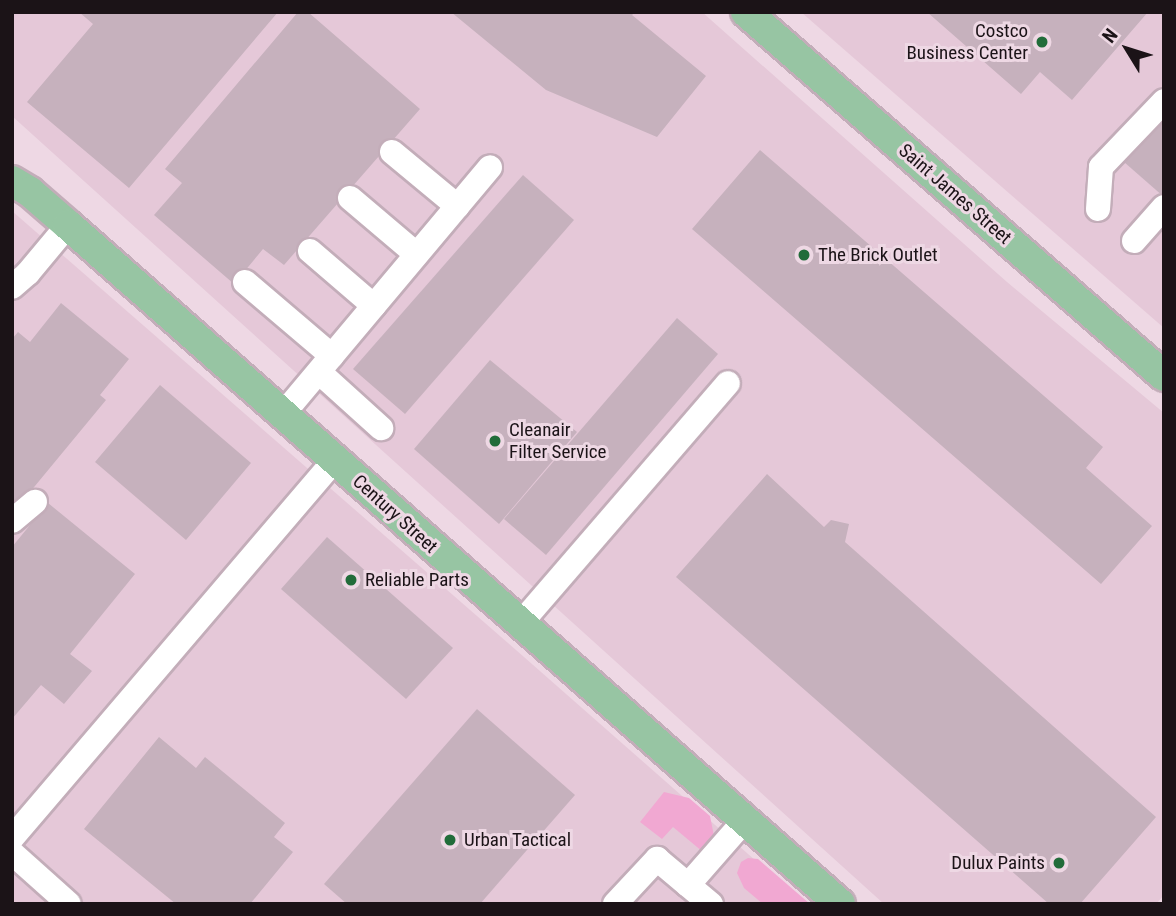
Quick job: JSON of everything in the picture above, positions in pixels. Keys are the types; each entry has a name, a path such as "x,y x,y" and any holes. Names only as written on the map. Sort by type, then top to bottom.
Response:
{"main road":[{"name":"Saint James Street","path":"746,12 1164,376"},
{"path":"12,159 21,186"},
{"name":"Century Street","path":"21,186 840,904"}],"street":[{"path":"1097,209 1101,167 1164,101"},
{"path":"391,152 457,206"},
{"path":"283,414 489,167"},
{"path":"350,198 416,254"},
{"path":"1134,241 1164,207"},
{"path":"12,287 28,273 68,225"},
{"path":"310,251 373,306"},
{"path":"245,282 325,364 381,428"},
{"path":"520,624 728,383"},
{"path":"12,838 335,460"},
{"path":"12,521 35,502"},
{"path":"688,885 745,820"},
{"path":"12,853 69,904"},
{"path":"615,904 657,859 711,904"}],"shaded area":[{"path":"12,12 702,12 1007,282 1164,413 1164,895 1156,904 884,904 12,116"},
{"path":"801,12 1164,12 1164,328"},
{"path":"12,211 524,657 805,904 12,904"},
{"path":"664,792 689,798 710,816 714,836 703,852 673,827 662,839 640,822"},
{"path":"748,858 758,859 810,904 763,904 744,888 737,873 741,862"}],"building":[{"path":"79,12 278,12 129,188 27,102 93,24"},
{"path":"298,12 308,12 420,109 284,265 263,249 234,284 154,215 182,183 165,169"},
{"path":"451,12 635,12 632,15 706,76 657,137 546,90"},
{"name":"Costco Business Center","path":"927,12 1148,12 1072,100 1040,72 1021,94"},
{"path":"1164,117 1164,197 1124,162"},
{"path":"760,150 1103,447 1086,468 1152,526 1101,584 692,229"},
{"path":"523,175 574,220 405,414 353,369"},
{"path":"61,303 129,359 100,395 106,400 30,492 12,505 12,339 18,332 30,342"},
{"path":"677,318 718,354 546,555 504,519"},
{"name":"Cleanair Filter Service","path":"490,360 577,432 499,524 414,449"},
{"path":"160,385 251,463 186,540 95,462"},
{"path":"767,474 824,527 831,520 849,524 845,542 1156,817 1080,904 1049,904 676,577"},
{"path":"48,503 135,574 70,654 92,671 64,704 41,685 12,719 12,547"},
{"path":"327,537 453,648 406,699 281,589"},
{"name":"Urban Tactical","path":"477,709 575,795 480,904 347,904 324,884"},
{"path":"159,737 196,768 205,757 285,823 274,837 293,852 250,904 176,904 84,829"}],"place":[{"name":"Costco Business Center","path":"1042,42"},
{"name":"The Brick Outlet","path":"804,255"},
{"name":"Cleanair Filter Service","path":"495,441"},
{"name":"Reliable Parts","path":"351,580"},
{"name":"Urban Tactical","path":"450,840"},
{"name":"Dulux Paints","path":"1059,863"}]}
